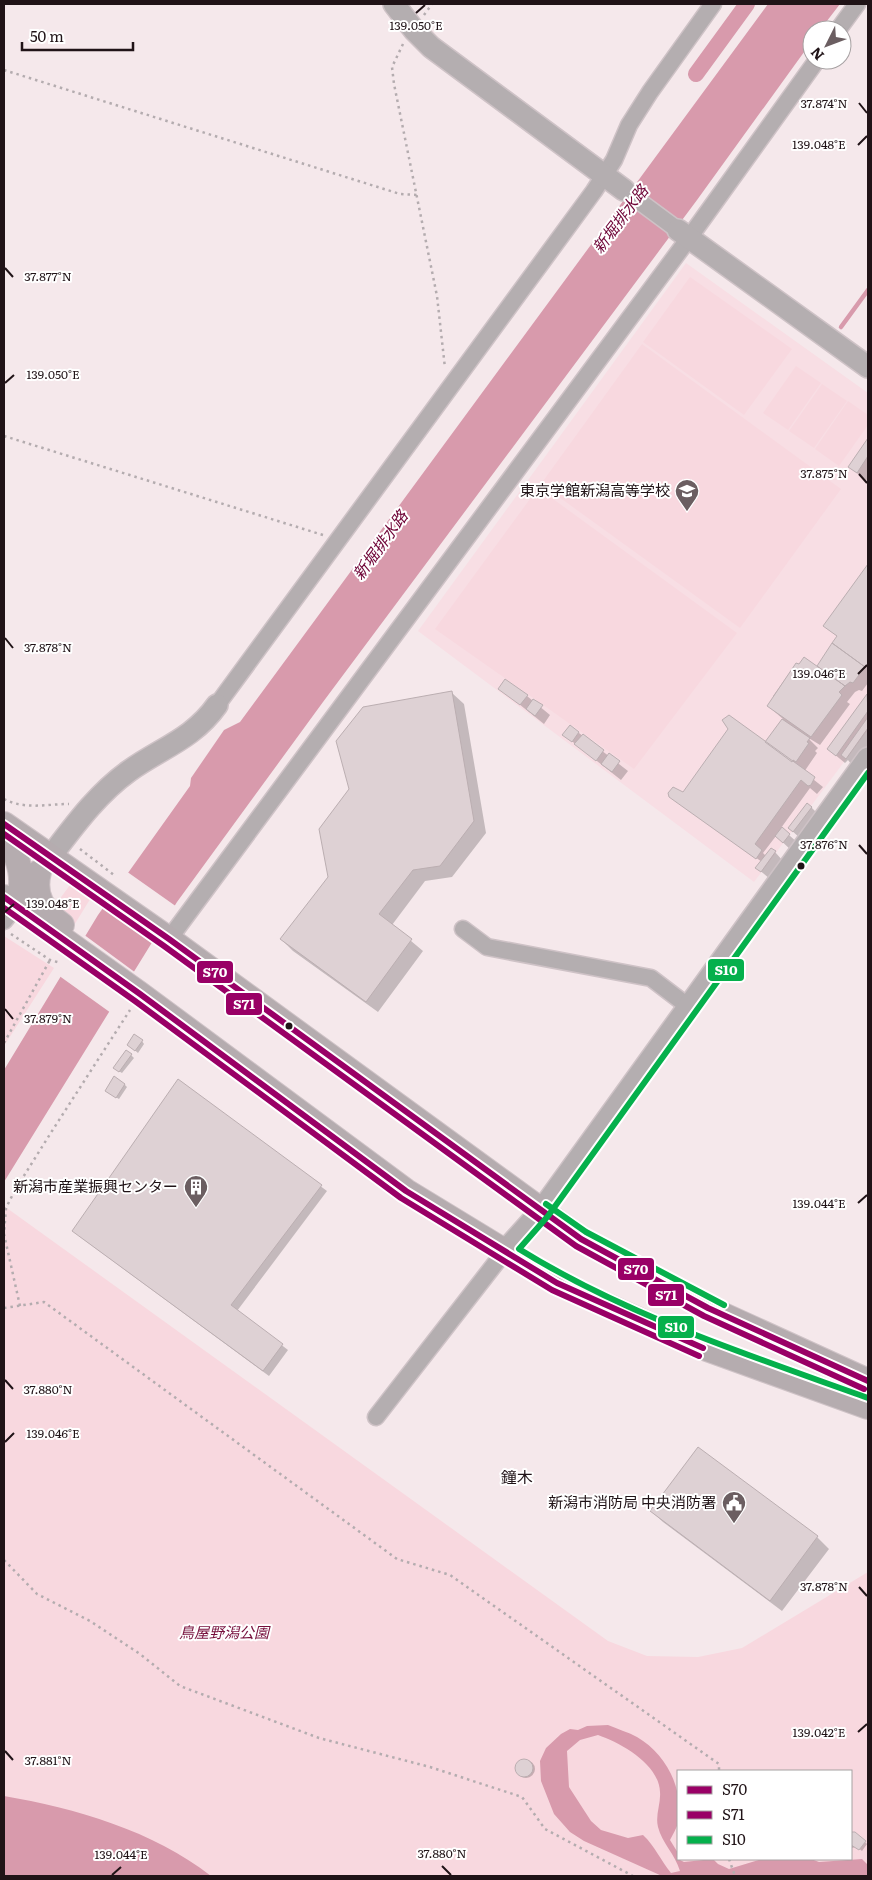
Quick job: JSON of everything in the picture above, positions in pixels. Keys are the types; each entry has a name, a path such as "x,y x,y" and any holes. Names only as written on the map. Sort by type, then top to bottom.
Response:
{"main road":[{"path":"4,824 23,889 70,949 131,988 406,1191 557,1283 693,1344 868,1407"},
{"path":"4,839 18,859 23,889"},
{"path":"23,889 101,882 168,938 581,1239 708,1308 868,1381"},
{"path":"23,889 38,897 42,906 57,922 70,949"}],"street":[{"path":"394,4 414,30 431,47 868,367"},
{"path":"23,889 86,811 130,770 164,751 198,727 217,705 455,382 614,160 629,125 713,4"},
{"path":"845,20 857,4"},
{"path":"168,938 684,234 809,70"},
{"path":"376,1417 506,1251 541,1211 868,758"},
{"path":"463,929 488,947 650,978 689,1007"}],"path":[{"path":"414,30 400,47 392,67 437,296 446,371 455,382"},
{"path":"4,70 400,194 418,195"},
{"path":"4,436 338,540"},
{"path":"4,799 19,804 41,807 68,803 86,811"},
{"path":"76,846 101,882"},
{"path":"23,889 50,960"},
{"path":"4,1043 50,960 70,949"},
{"path":"20,1306 4,1234 6,1208 131,988"},
{"path":"4,1308 44,1302 397,1559 450,1576 719,1764 719,1770"},
{"path":"4,1560 37,1594 99,1627 140,1654 180,1686 319,1738 430,1767 522,1797 545,1830 633,1876"},
{"path":"730,1860 736,1876"}],"shaded area":[{"name":"東京学館新潟高等学校","path":"686,263 868,393 868,730 754,882 418,631"}],"green space":[{"path":"690,277 792,349 744,415 643,342"},
{"path":"642,344 841,489 740,628 541,484"},
{"path":"796,366 821,383 788,430 763,413"},
{"path":"822,384 847,401 814,448 789,431"},
{"path":"848,401 868,415 868,425 839,466 815,449"},
{"path":"538,488 737,633 634,769 435,629"},
{"path":"70,885 92,896 73,927 53,908"},
{"path":"4,936 54,968 4,1046"},
{"name":"鳥屋野潟公園","path":"4,1206 608,1641 647,1656 698,1657 742,1648 868,1572 868,1876 211,1876 4,1797"}],"water":[{"name":"新堀排水路","path":"768,4 840,4 828,20 802,20 802,55 697,200 323,702 177,902 4,1182 4,1070 98,915 190,786 191,778 224,730 240,722"},
{"path":"608,1725 634,1735 647,1744 664,1762 671,1773 677,1793 677,1826 670,1840 677,1851 677,1860 684,1862 714,1860 729,1869 759,1860 814,1860 819,1862 862,1859 868,1865 868,1876 662,1876 584,1841 570,1832 554,1814 541,1781 540,1761 546,1748 561,1734 570,1729 578,1730 587,1726","holes":["598,1735 617,1743 646,1764 658,1782 660,1792 657,1818 658,1827 680,1871 671,1873 643,1835 628,1838 601,1830 591,1821 569,1787 567,1751 580,1740"]},
{"path":"4,1796 58,1807 139,1834 189,1860 211,1876 4,1876"}],"pier":[{"path":"126,871 177,907 156,941 103,903"},
{"path":"83,934 136,973 111,1013 58,975"}],"building":[{"path":"868,438 868,456 857,473 848,467"},
{"path":"868,564 868,664 865,667 832,643 837,636 823,626"},
{"path":"832,643 865,667 853,683 850,682 845,686 817,666"},
{"path":"804,657 845,686 839,692 842,695 811,737 767,706 796,663 799,664"},
{"path":"505,679 528,695 520,705 498,689"},
{"path":"452,691 474,821 440,866 413,870 379,914 412,939 366,1002 280,939 328,877 319,829 349,789 336,741 363,707"},
{"path":"867,694 868,711 836,756 827,749"},
{"path":"533,699 543,705 535,716 526,709"},
{"path":"729,715 815,777 811,785 808,786 801,780 755,844 762,850 756,859 669,797 668,793 673,787 683,792 728,729 722,720"},
{"path":"868,717 868,728 846,759 841,755"},
{"path":"782,719 810,738 807,742 809,743 796,762 793,760 792,762 765,742"},
{"path":"570,725 579,732 572,742 562,735"},
{"path":"583,734 604,750 596,761 574,744"},
{"path":"609,753 620,761 612,772 601,764"},
{"path":"807,803 812,807 793,832 788,828"},
{"path":"782,827 790,834 783,843 775,836"},
{"path":"771,848 776,851 761,872 755,868"},
{"path":"134,1034 143,1040 135,1051 127,1045"},
{"path":"126,1050 132,1054 119,1072 113,1068"},
{"path":"114,1076 125,1084 116,1098 105,1091"},
{"name":"新潟市産業振興センター","path":"178,1079 322,1185 231,1305 283,1344 263,1371 72,1231"},
{"name":"新潟市消防局 中央消防署","path":"698,1447 818,1536 770,1601 650,1511"},
{"path":"524,1759 530,1762 533,1768 530,1774 524,1777 518,1774 515,1768 518,1762"},
{"path":"852,1832 855,1832 866,1841 859,1850 852,1846"}],"waterway":[{"path":"696,74 747,4"},
{"path":"841,327 868,290"}],"transit line":[{"name":"S10","path":"868,773 548,1216 519,1249 560,1273 646,1314 734,1350 868,1398"},
{"name":"S70","path":"4,824 169,939 581,1239 708,1308 868,1381"},
{"name":"S71","path":"4,834 164,946 576,1246 704,1316 864,1389"},
{"name":"S70","path":"4,897 140,994 406,1191 557,1283 703,1348"},
{"name":"S71","path":"4,908 135,1001 401,1198 552,1290 699,1356"},
{"name":"S10","path":"546,1204 586,1232 724,1305"}],"place":[{"name":"東京学館新潟高等学校","path":"687,512"},
{"name":"新潟市産業振興センター","path":"196,1208"},
{"name":"新潟市消防局 中央消防署","path":"734,1524"}],"district":[{"name":"鐘木","path":"517,1477"}]}
